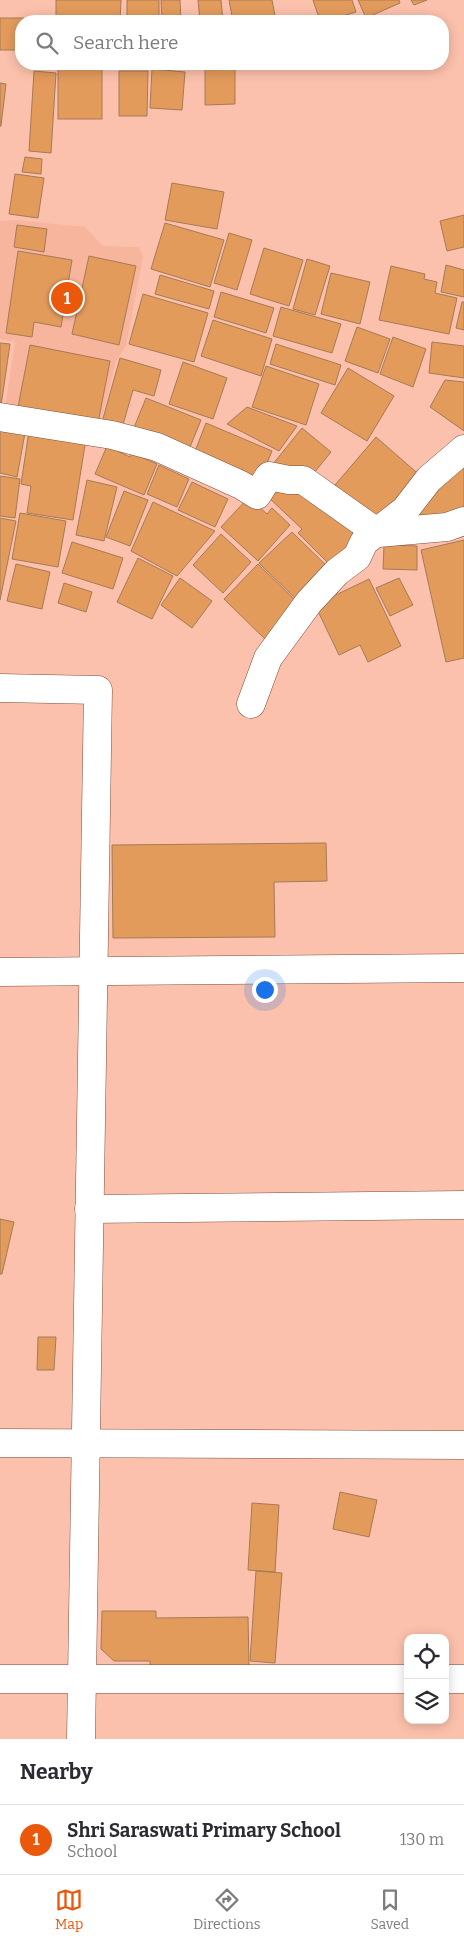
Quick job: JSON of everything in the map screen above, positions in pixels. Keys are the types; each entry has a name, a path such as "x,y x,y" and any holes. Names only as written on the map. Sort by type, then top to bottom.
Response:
{"street":[{"path":"0,417 112,435 157,447 241,484 257,495 270,476 289,480 303,480 378,533 447,527 464,521"},
{"path":"251,704 268,658 309,602 337,572 357,557 364,542 378,533 405,510 429,479 464,450"},
{"path":"0,688 98,690 80,1739"},
{"path":"0,972 464,968"},
{"path":"89,1209 464,1205"},
{"path":"0,1443 464,1445"},
{"path":"0,1679 404,1679"},
{"path":"449,1679 464,1679"}],"shaded area":[{"path":"17,220 85,227 103,246 139,247 143,257 126,346 116,361 100,425 4,414 15,342 0,339 0,221"}],"building":[{"path":"56,0 121,0 120,15 56,15"},
{"path":"127,0 159,0 159,15 127,15"},
{"path":"161,0 180,0 181,15 162,15"},
{"path":"198,0 221,0 222,15 199,15"},
{"path":"229,0 272,0 275,15 232,15"},
{"path":"313,0 352,0 356,12 346,15 318,15"},
{"path":"358,0 399,0 400,3 373,15 365,15"},
{"path":"411,0 427,0 414,5"},
{"path":"0,18 15,18 15,50 0,50"},
{"path":"58,70 102,70 102,119 58,119"},
{"path":"152,70 185,72 182,110 150,108"},
{"path":"205,70 235,70 235,104 205,105"},
{"path":"34,71 56,73 51,153 29,151"},
{"path":"119,71 148,71 147,116 119,116"},
{"path":"0,83 6,84 1,126 0,126"},
{"path":"25,157 42,159 41,174 22,172"},
{"path":"15,174 44,178 38,218 9,214"},
{"path":"172,183 224,192 217,229 165,220"},
{"path":"464,215 464,247 447,251 440,221"},
{"path":"165,223 224,240 210,287 151,269"},
{"path":"17,225 47,229 44,252 14,247"},
{"path":"229,233 252,240 237,290 214,283"},
{"path":"264,248 303,260 289,306 250,294"},
{"path":"18,251 72,260 61,327 34,322 32,337 6,333"},
{"path":"89,256 136,266 119,345 72,334"},
{"path":"307,259 330,266 315,315 293,309"},
{"path":"446,265 464,270 464,297 441,292"},
{"path":"391,266 425,274 424,279 437,282 435,293 457,298 449,334 379,320"},
{"path":"331,273 370,282 360,324 321,314"},
{"path":"160,275 214,291 209,309 155,294"},
{"path":"221,292 274,308 266,333 214,317"},
{"path":"143,294 208,313 194,362 129,344"},
{"path":"462,302 464,302 464,330 456,328"},
{"path":"281,307 341,324 332,353 273,336"},
{"path":"213,320 272,339 261,376 201,356"},
{"path":"357,327 390,339 378,373 345,361"},
{"path":"393,337 426,349 413,387 380,374"},
{"path":"432,342 464,346 464,378 429,373"},
{"path":"0,343 10,344 1,406 0,406"},
{"path":"276,344 341,365 335,385 270,364"},
{"path":"30,345 110,361 98,423 18,407"},
{"path":"120,358 161,370 154,396 133,390 122,428 102,422"},
{"path":"183,362 227,378 213,419 169,404"},
{"path":"266,366 319,384 306,425 252,407"},
{"path":"348,368 394,396 367,441 321,413"},
{"path":"445,380 464,382 464,431 430,407"},
{"path":"146,398 201,420 188,452 133,430"},
{"path":"247,407 297,426 279,451 227,424"},
{"path":"206,423 272,451 257,487 192,459"},
{"path":"0,428 25,433 17,477 0,473"},
{"path":"302,428 331,452 309,479 273,464"},
{"path":"29,431 86,439 73,520 27,513 31,486 21,484"},
{"path":"376,437 423,478 382,526 335,485"},
{"path":"107,446 130,457 132,453 157,464 144,495 95,474"},
{"path":"159,465 189,479 177,507 147,494"},
{"path":"464,466 464,515 424,524 414,506"},
{"path":"0,476 20,479 15,518 0,516"},
{"path":"87,480 117,487 104,541 76,535"},
{"path":"192,482 228,499 215,527 178,510"},
{"path":"276,486 306,487 357,537 330,565 298,533 302,529 267,496"},
{"path":"124,491 148,500 130,546 106,537"},
{"path":"249,497 267,514 272,508 290,525 258,561 221,527"},
{"path":"153,502 215,531 177,576 131,551"},
{"path":"20,513 66,521 58,567 12,559"},
{"path":"0,518 16,521 0,600"},
{"path":"292,532 334,573 301,604 259,563"},
{"path":"221,534 251,562 223,593 193,565"},
{"path":"464,540 464,658 446,662 421,550"},
{"path":"72,542 123,558 113,589 62,573"},
{"path":"384,545 417,546 417,570 383,569"},
{"path":"138,558 173,576 152,619 117,602"},
{"path":"16,564 50,572 42,609 7,601"},
{"path":"258,564 302,607 268,642 224,599"},
{"path":"180,578 212,601 192,628 161,605"},
{"path":"399,578 413,605 390,616 376,588"},
{"path":"369,579 401,646 368,662 360,645 339,655 315,605"},
{"path":"64,583 92,592 86,612 58,603"},
{"path":"326,843 327,881 274,882 275,937 113,938 112,845"},
{"path":"0,1219 14,1222 2,1274 0,1274"},
{"path":"38,1337 56,1337 54,1370 37,1370"},
{"path":"340,1492 377,1500 369,1537 333,1529"},
{"path":"252,1503 279,1505 275,1572 248,1570"},
{"path":"256,1571 282,1573 275,1663 250,1661"},
{"path":"102,1611 156,1611 156,1618 248,1617 249,1666 150,1667 150,1661 114,1661 101,1649"}],"place":[{"name":"Shri Saraswati Primary School","path":"67,298"}]}
